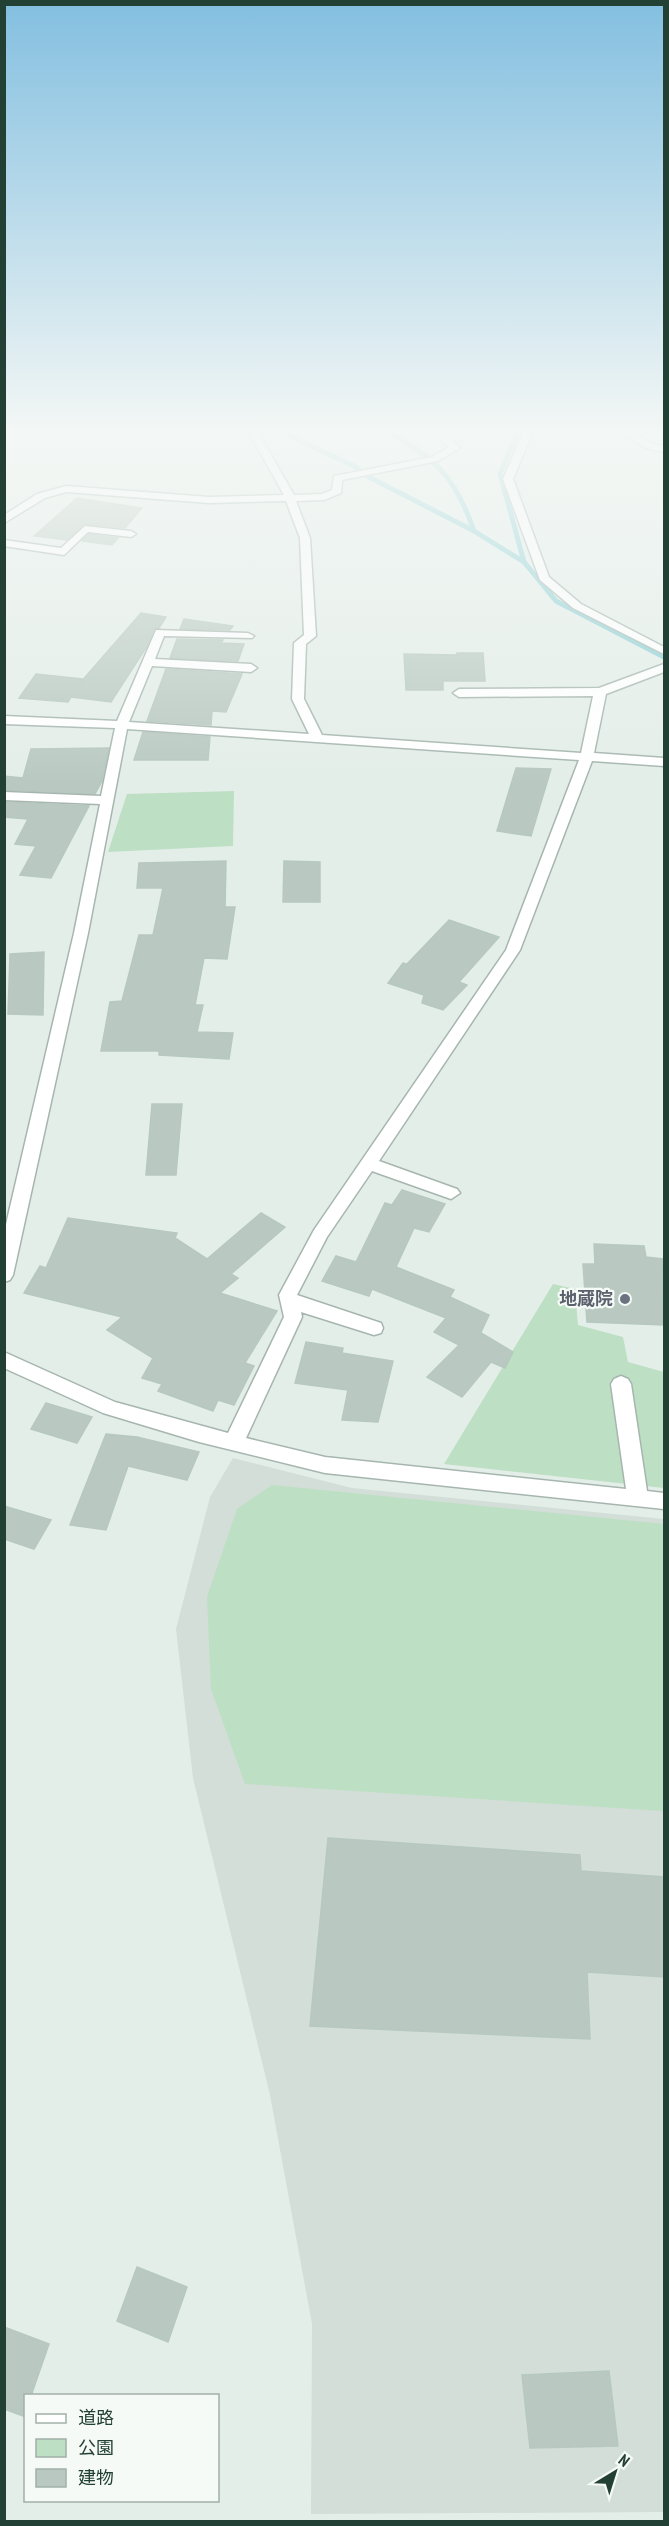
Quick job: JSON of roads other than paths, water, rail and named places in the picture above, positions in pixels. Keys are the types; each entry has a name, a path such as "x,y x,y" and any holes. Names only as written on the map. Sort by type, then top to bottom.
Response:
{"street":[{"path":"30,547 64,552 69,547"},
{"path":"305,547 310,636 300,643 298,699 317,738"},
{"path":"533,547 544,578 577,606 664,651"},
{"path":"4,1275 81,933 122,725 160,632 248,636"},
{"path":"147,662 251,668"},
{"path":"459,693 600,692 664,668"},
{"path":"234,1442 293,1317 288,1295 320,1234 513,950 561,830 587,756 600,692"},
{"path":"4,720 122,725 664,762"},
{"path":"4,796 107,800"},
{"path":"368,1163 451,1193"},
{"path":"290,1301 374,1328"},
{"path":"4,1359 110,1408 325,1465 664,1501"},
{"path":"621,1384 638,1498"}],"waterway":[{"path":"500,547 524,562"},
{"path":"520,547 524,562"},
{"path":"524,562 556,601 664,657"}],"place":[{"name":"地蔵院","path":"625,1299"}]}
